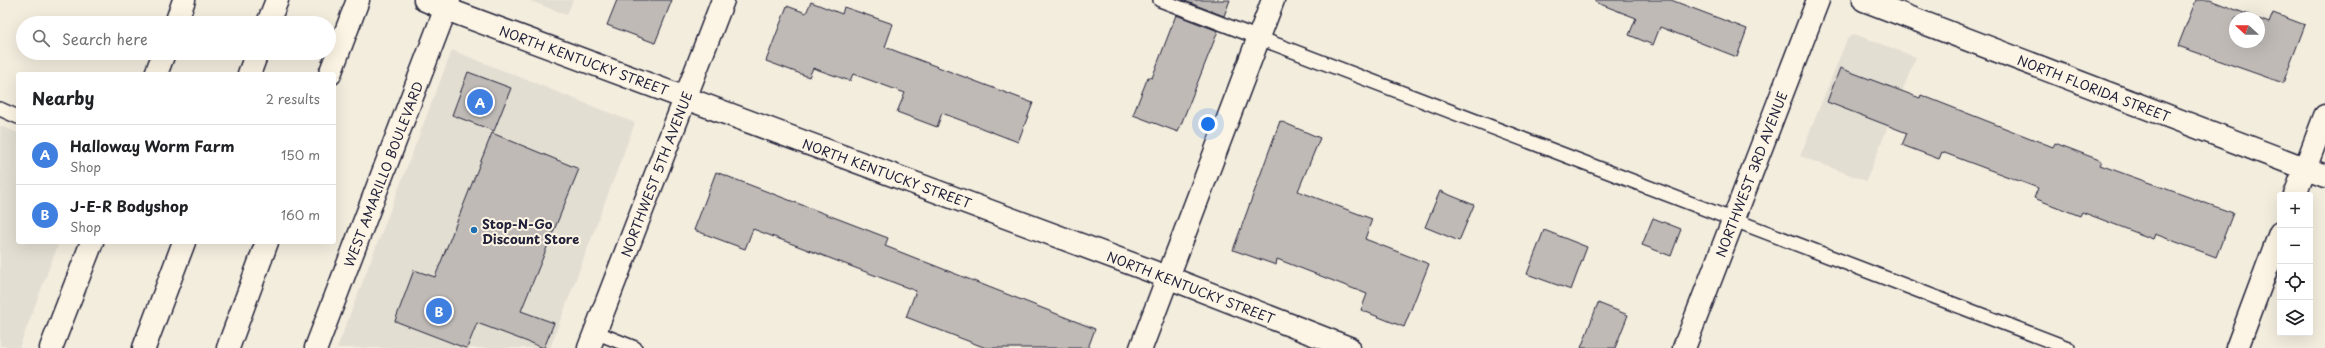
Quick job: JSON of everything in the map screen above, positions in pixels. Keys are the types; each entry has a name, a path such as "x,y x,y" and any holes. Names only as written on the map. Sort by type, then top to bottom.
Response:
{"main road":[{"path":"178,16 184,0"},
{"path":"271,16 277,0"},
{"path":"336,58 358,0"},
{"name":"NORTH KENTUCKY STREET","path":"425,0 447,4 686,98 1168,277 1349,348"},
{"name":"NORTHWEST 5TH AVENUE","path":"592,340 723,0"},
{"path":"1141,348 1273,0"},
{"name":"NORTHWEST 3RD AVENUE","path":"1684,348 1818,0"},
{"name":"NORTH FLORIDA STREET","path":"1864,0 2325,176"},
{"name":"WEST AMARILLO BOULEVARD","path":"316,348 447,4"},
{"path":"157,72 161,60"},
{"path":"249,72 254,60"},
{"path":"331,72 335,60"},
{"path":"2295,192 2325,116"},
{"path":"2236,348 2277,241"},
{"path":"51,348 91,244"},
{"path":"144,348 183,244"},
{"path":"228,348 266,244"}],"lane":[{"path":"1160,0 2068,348"},
{"path":"0,109 16,116"},
{"path":"592,340 635,348"}],"shaded area":[{"path":"528,0 573,0 567,15"},
{"path":"1854,34 1916,57 1866,181 1800,156 1847,39"},
{"path":"452,50 635,123 550,348 337,348"},
{"path":"0,126 16,132 16,244 58,244 19,348 0,346"}],"building":[{"path":"617,0 672,0 655,43 607,25"},
{"path":"1182,0 1230,0 1224,16"},
{"path":"1595,0 1671,0 1747,29 1737,57 1660,27 1653,45 1629,35 1636,18 1595,2"},
{"path":"2196,0 2210,0 2241,12 2229,12 2229,48 2265,48 2265,21 2269,23 2273,13 2305,25 2283,83 2178,46"},
{"path":"811,2 842,14 844,7 893,24 885,47 1033,103 1018,142 942,113 937,127 897,112 905,93 853,74 850,81 813,68 809,77 766,61 787,6 806,13"},
{"path":"1176,15 1218,31 1178,132 1133,115 1148,77 1152,78"},
{"path":"1840,68 1920,98 1921,95 2053,147 2055,143 2102,161 2100,165 2233,213 2216,257 2155,234 2153,239 2082,212 2080,216 2034,198 2038,188 1942,152 1939,159 1902,145 1907,133 1827,102"},
{"path":"468,72 511,88 494,131 452,115"},
{"path":"1280,121 1320,138 1298,191 1372,219 1365,239 1429,264 1404,327 1361,310 1367,294 1277,259 1276,265 1233,250"},
{"path":"492,133 579,169 521,311 554,323 544,348 477,323 467,348 465,348 395,321 414,270 435,277"},
{"path":"716,172 888,238 885,246 1095,329 1088,348 986,348 906,317 916,291 753,229 745,249 694,230"},
{"path":"1440,191 1474,205 1459,241 1425,227"},
{"path":"1653,218 1681,229 1671,256 1642,245"},
{"path":"1544,230 1587,247 1571,290 1527,274"},
{"path":"1598,303 1628,315 1615,348 1581,348"}],"place":[{"name":"Halloway Worm Farm","path":"480,102"},
{"name":"Stop-N-Go Discount Store","path":"474,230"},
{"name":"J-E-R Bodyshop","path":"439,311"}]}
